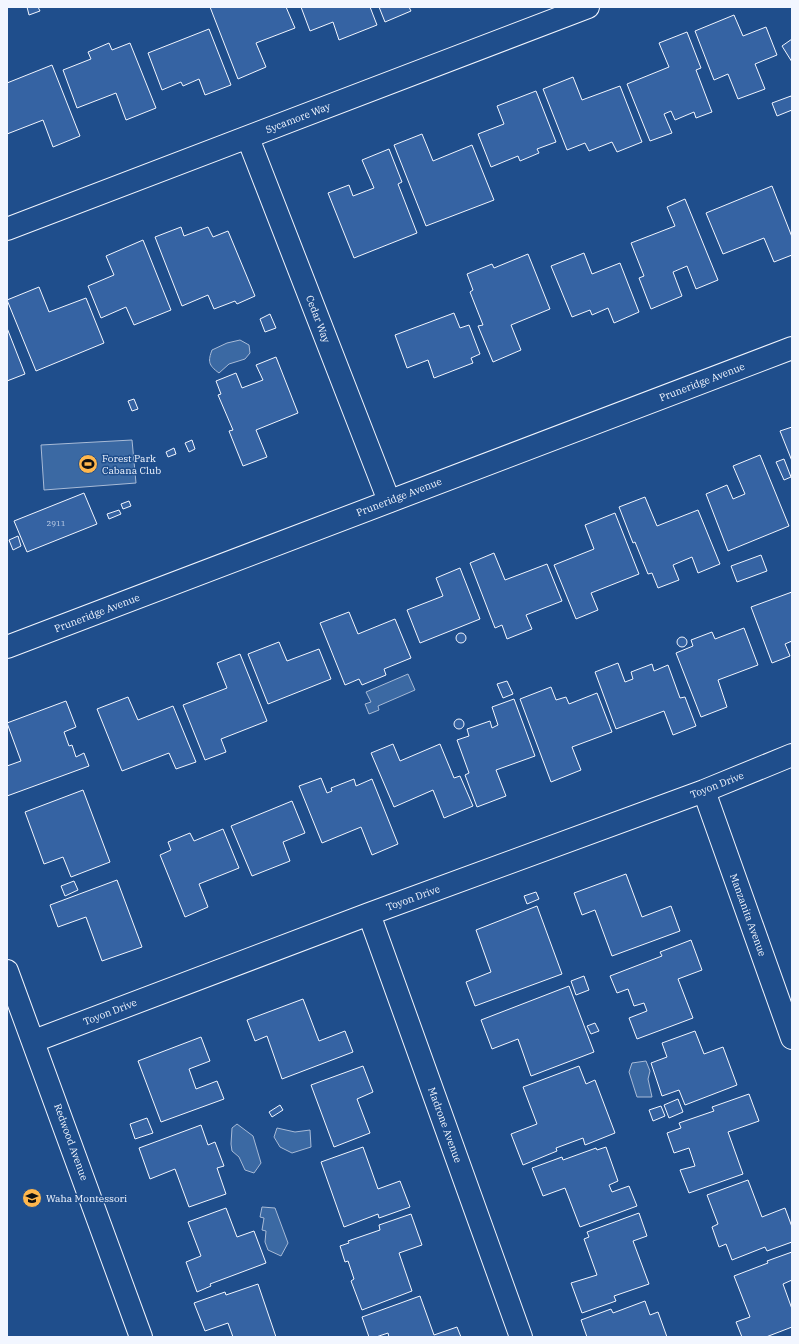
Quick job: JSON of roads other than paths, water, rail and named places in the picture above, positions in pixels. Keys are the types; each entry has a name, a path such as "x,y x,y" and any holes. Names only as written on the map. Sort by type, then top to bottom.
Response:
{"street":[{"name":"Sycamore Way","path":"7,229 588,7"},
{"name":"Cedar Way","path":"248,138 389,501"},
{"name":"Pruneridge Avenue","path":"7,647 792,348"},
{"name":"Toyon Drive","path":"34,1041 369,914 704,791 792,755"},
{"name":"Manzanita Avenue","path":"704,791 792,1038"},
{"name":"Madrone Avenue","path":"369,914 521,1337"},
{"name":"Redwood Avenue","path":"7,971 34,1041 141,1337"}],"water":[{"path":"240,340 249,345 250,353 245,359 229,364 219,373 210,363 212,350 227,343"},
{"name":"Forest Park Cabana Club","path":"132,440 136,483 44,490 41,445"},
{"path":"408,674 415,690 378,706 379,710 369,714 365,704 371,702 366,692"},
{"path":"646,1061 650,1071 648,1079 652,1097 637,1097 629,1072 632,1063"},
{"path":"237,1124 253,1136 261,1163 254,1173 245,1170 239,1157 232,1151 232,1128"},
{"path":"277,1128 295,1132 310,1130 311,1147 292,1153 280,1147 274,1137"},
{"path":"262,1207 275,1208 288,1243 281,1256 268,1250 265,1242 266,1231 262,1230 264,1218 260,1217"}],"place":[{"name":"Forest Park Cabana Club","path":"88,464"},
{"name":"Waha Montessori","path":"32,1198"}]}
